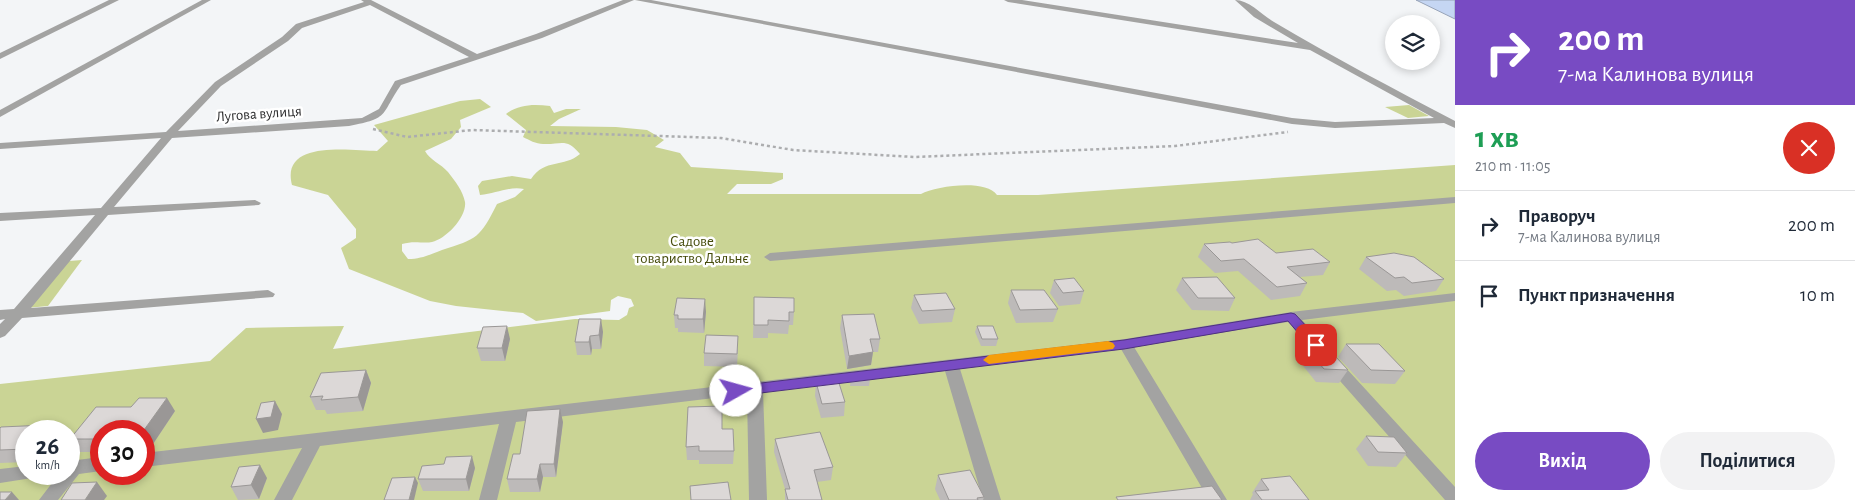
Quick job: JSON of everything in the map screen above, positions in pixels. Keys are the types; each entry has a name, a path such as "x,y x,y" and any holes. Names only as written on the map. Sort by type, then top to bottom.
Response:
{"street":[{"path":"0,56 116,0"},
{"path":"0,114 207,0"},
{"name":"Лугова вулиця","path":"0,146 349,123 370,118 382,111 392,90 398,83 474,56 539,36 630,0"},
{"path":"639,0 1292,121 1335,125 1444,120"},
{"path":"1008,0 1312,48"},
{"path":"1070,9 1072,0"},
{"path":"1239,0 1257,15 1312,48 1455,125"},
{"path":"0,333 170,134 218,84 285,39 299,26 368,1 474,56"},
{"path":"770,257 1455,200"},
{"path":"0,218 107,210 255,203"},
{"path":"0,315 268,294"},
{"path":"155,459 1124,344 1291,317 1455,297"},
{"path":"1291,317 1455,499"},
{"path":"1124,344 1218,500"},
{"path":"950,364 992,500"},
{"path":"755,389 758,500"},
{"path":"488,500 509,417"},
{"path":"283,500 314,441"},
{"path":"0,476 15,474"},
{"path":"48,500 59,485"}],"path":[{"path":"349,123 407,137 472,130 721,138 793,150 914,157 1175,146 1298,131"}],"green space":[{"name":"Садове товариство Дальнє","path":"480,99 491,107 460,120 461,127 451,139 425,151 448,172 461,190 465,208 459,220 449,232 438,240 402,244 402,251 408,259 425,256 470,240 481,231 497,204 515,197 524,189 518,188 480,195 478,186 482,181 512,176 531,179 542,168 568,161 580,154 571,145 563,143 540,144 523,137 526,130 506,114 516,108 538,105 550,106 554,113 566,109 581,109 559,119 550,126 616,127 647,130 664,140 655,147 680,153 691,167 783,173 783,179 771,184 737,184 727,194 921,194 949,187 972,186 983,187 997,195 1038,195 1455,165 1455,500 0,500 0,384 210,361 246,328 344,326 333,349 575,319 619,320 627,315 629,308 634,306 631,299 618,296 611,300 610,311 536,321 523,313 456,306 430,301 349,269 341,248 356,238 356,229 328,195 292,185 291,170 297,160 307,154 336,150 377,151 388,141 374,125 460,101"},
{"path":"1409,105 1429,116 1408,118 1385,107"},
{"path":"82,260 48,306 16,309 56,262"}],"water":[{"path":"1416,0 1455,0 1455,19"}],"building":[{"path":"1258,239 1276,253 1313,249 1330,262 1287,267 1307,283 1277,287 1244,259 1221,261 1204,244 1232,243"},
{"path":"1394,253 1414,257 1444,279 1412,283 1404,277 1395,278 1366,257"},
{"path":"1217,277 1235,298 1198,298 1182,278"},
{"path":"1074,278 1084,291 1063,293 1054,280"},
{"path":"1011,290 1044,290 1058,309 1020,310"},
{"path":"946,293 955,309 922,311 914,295"},
{"path":"754,297 794,298 794,312 789,312 789,321 768,320 768,325 754,325"},
{"path":"677,298 705,299 703,319 678,319 678,315 674,315"},
{"path":"874,314 880,339 870,339 873,352 849,356 842,315"},
{"path":"579,319 601,319 599,335 590,336 589,342 575,342"},
{"path":"507,326 502,348 477,348 483,327"},
{"path":"977,326 993,326 998,339 982,339"},
{"path":"706,335 738,336 737,354 704,353"},
{"path":"1303,344 1324,344 1348,370 1324,369"},
{"path":"1346,344 1379,344 1405,371 1371,370"},
{"path":"366,370 358,397 321,400 323,396 310,397 321,373"},
{"path":"869,375 870,379 851,379 851,377"},
{"path":"838,380 845,402 822,404 816,382"},
{"path":"139,398 167,398 151,420 90,420 90,439 80,439 80,427 96,407 131,407"},
{"path":"275,401 271,417 256,419 261,403"},
{"path":"722,406 722,429 733,429 734,451 699,451 699,446 686,447 688,407"},
{"path":"560,409 554,464 540,464 537,479 507,479 513,454 520,454 527,411"},
{"path":"15,426 15,449 0,450 1,427"},
{"path":"820,432 833,467 814,470 822,500 788,500 785,489 790,489 775,439"},
{"path":"1366,436 1394,437 1407,453 1378,452"},
{"path":"472,456 466,479 418,479 422,466 444,464 446,457"},
{"path":"260,465 251,485 231,487 239,467"},
{"path":"970,470 984,497 977,498 978,500 949,500 938,475"},
{"path":"1290,476 1309,500 1262,500 1255,491 1269,490 1261,479"},
{"path":"415,477 409,500 384,500 392,478"},
{"path":"90,482 90,485 95,485 85,500 61,500 71,485 80,485 80,483"},
{"path":"728,482 731,500 691,500 690,486"},
{"path":"1212,486 1222,500 1118,500 1116,497"},
{"path":"0,492 12,492 5,500 0,500"}],"slow traffic":[{"path":"989,360 1108,346"}],"route":[{"path":"736,391 1124,344 1291,317 1316,345"}]}
